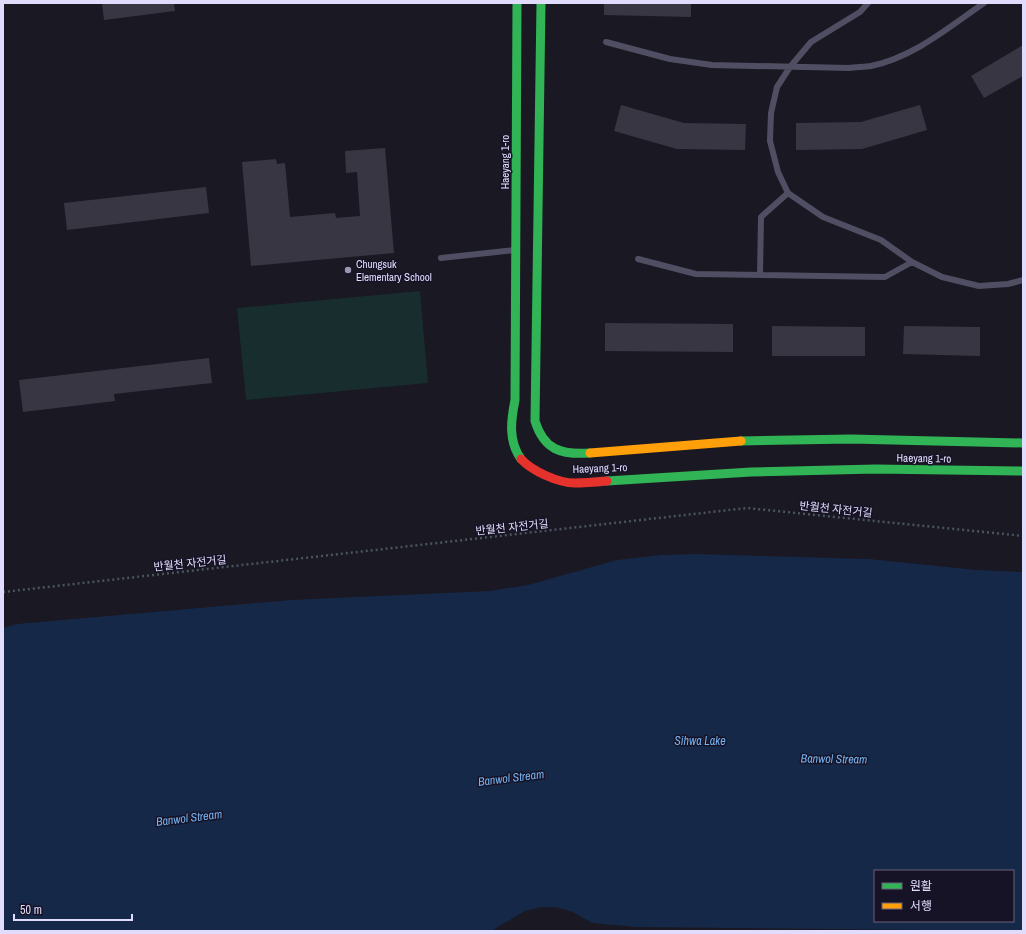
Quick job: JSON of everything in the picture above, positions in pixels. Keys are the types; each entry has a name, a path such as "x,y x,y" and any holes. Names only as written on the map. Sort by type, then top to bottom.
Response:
{"street":[{"name":"Haeyang 1-ro","path":"517,3 515,400 512,438 521,460 532,469 546,476 573,482 751,472 875,469 1023,471"},
{"name":"Haeyang 1-ro","path":"542,3 536,421 537,429 542,439 550,447 561,452 574,454 746,441 851,439 1023,443"}],"lane":[{"path":"868,3 860,12 811,42 790,67 777,87 770,113 770,141 778,172 788,193 823,217 881,240 912,262 942,277 978,286 1008,284 1023,280"},
{"path":"606,42 670,59 712,64 790,67 863,67 895,59 913,51 984,3"},
{"path":"760,275 761,217 788,193"},
{"path":"441,258 516,250"},
{"path":"638,259 696,274 885,277 912,262"}],"path":[{"name":"반월천 자전거길","path":"3,592 747,508 1023,536"}],"green space":[{"path":"420,291 428,383 246,400 237,308"}],"water":[{"name":"Sihwa Lake","path":"697,554 869,559 976,570 1023,572 1023,931 636,927 592,923 573,912 555,907 541,907 525,911 491,931 3,931 3,628 17,624 291,600 490,591 528,585 617,560 662,555"}],"building":[{"path":"102,3 174,3 175,11 104,20"},
{"path":"604,3 691,3 691,17 604,15"},
{"path":"1023,45 1023,76 984,98 971,76"},
{"path":"621,105 684,123 746,124 745,150 677,149 614,131"},
{"path":"920,105 927,130 862,149 796,150 796,123 861,122"},
{"path":"385,148 394,253 251,266 242,162 276,159 277,164 285,163 290,217 335,213 336,218 360,216 357,172 346,173 345,151"},
{"path":"206,187 209,213 67,230 64,203"},
{"path":"605,323 733,324 733,352 605,351"},
{"path":"772,326 865,327 865,356 772,356"},
{"path":"904,326 980,327 980,356 903,354"},
{"path":"209,358 212,383 114,394 115,401 23,412 19,380"}],"traffic: fast":[{"path":"517,3 515,400 512,415 512,438 521,459"},
{"path":"541,3 535,421 543,439 555,449 570,453 590,453"},
{"path":"741,441 851,439 1023,443"},
{"path":"607,481 751,472 875,469 1023,471"}],"traffic: slow":[{"path":"590,453 741,441"}],"traffic: jam":[{"path":"521,459 538,472 553,479 575,483 607,481"}],"place":[{"name":"Chungsuk Elementary School","path":"348,270"}],"water label":[{"name":"Banwol Stream","path":"834,759"},
{"name":"Banwol Stream","path":"511,778"},
{"name":"Banwol Stream","path":"189,818"}]}
